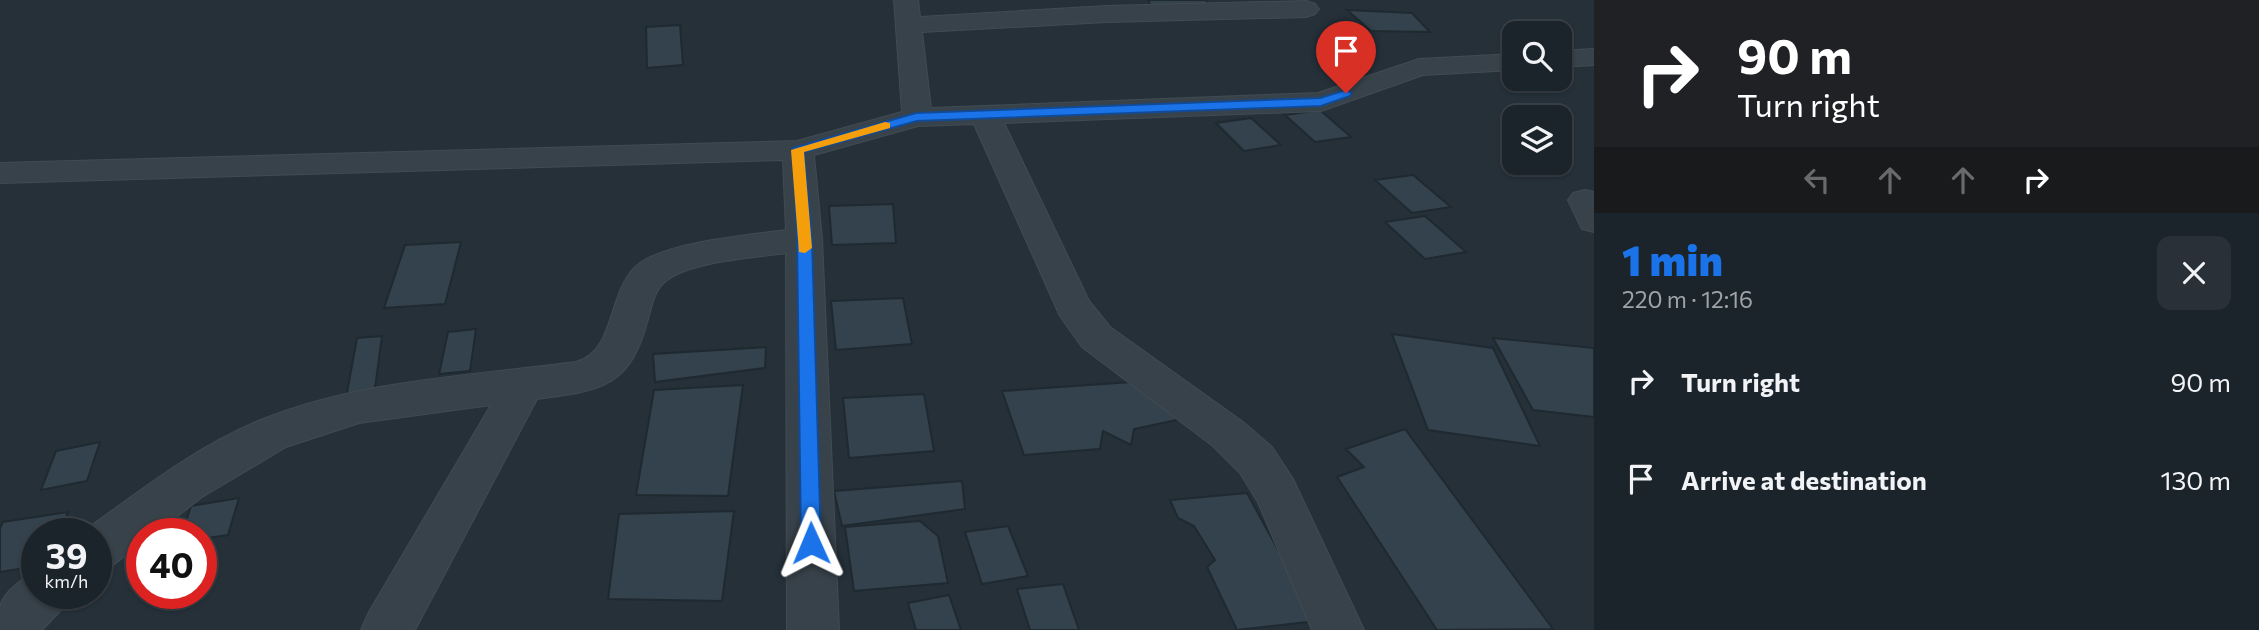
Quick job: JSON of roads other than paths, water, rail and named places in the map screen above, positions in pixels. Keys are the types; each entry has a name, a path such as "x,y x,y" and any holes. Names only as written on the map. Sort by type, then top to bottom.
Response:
{"street":[{"path":"916,117 907,12 1107,14 1306,9"},
{"path":"1572,58 1594,57"},
{"path":"0,173 798,150 916,117 1321,102 1419,67 1502,63"},
{"path":"985,114 1073,307 1096,337 1228,434 1256,460 1277,493 1338,630"},
{"path":"798,150 804,239 803,628"},
{"path":"112,538 186,484 271,435 358,407 524,385 600,371 619,352 642,282 656,270 677,261 804,239"},
{"path":"387,630 524,385"},
{"path":"15,630 28,609"}]}
